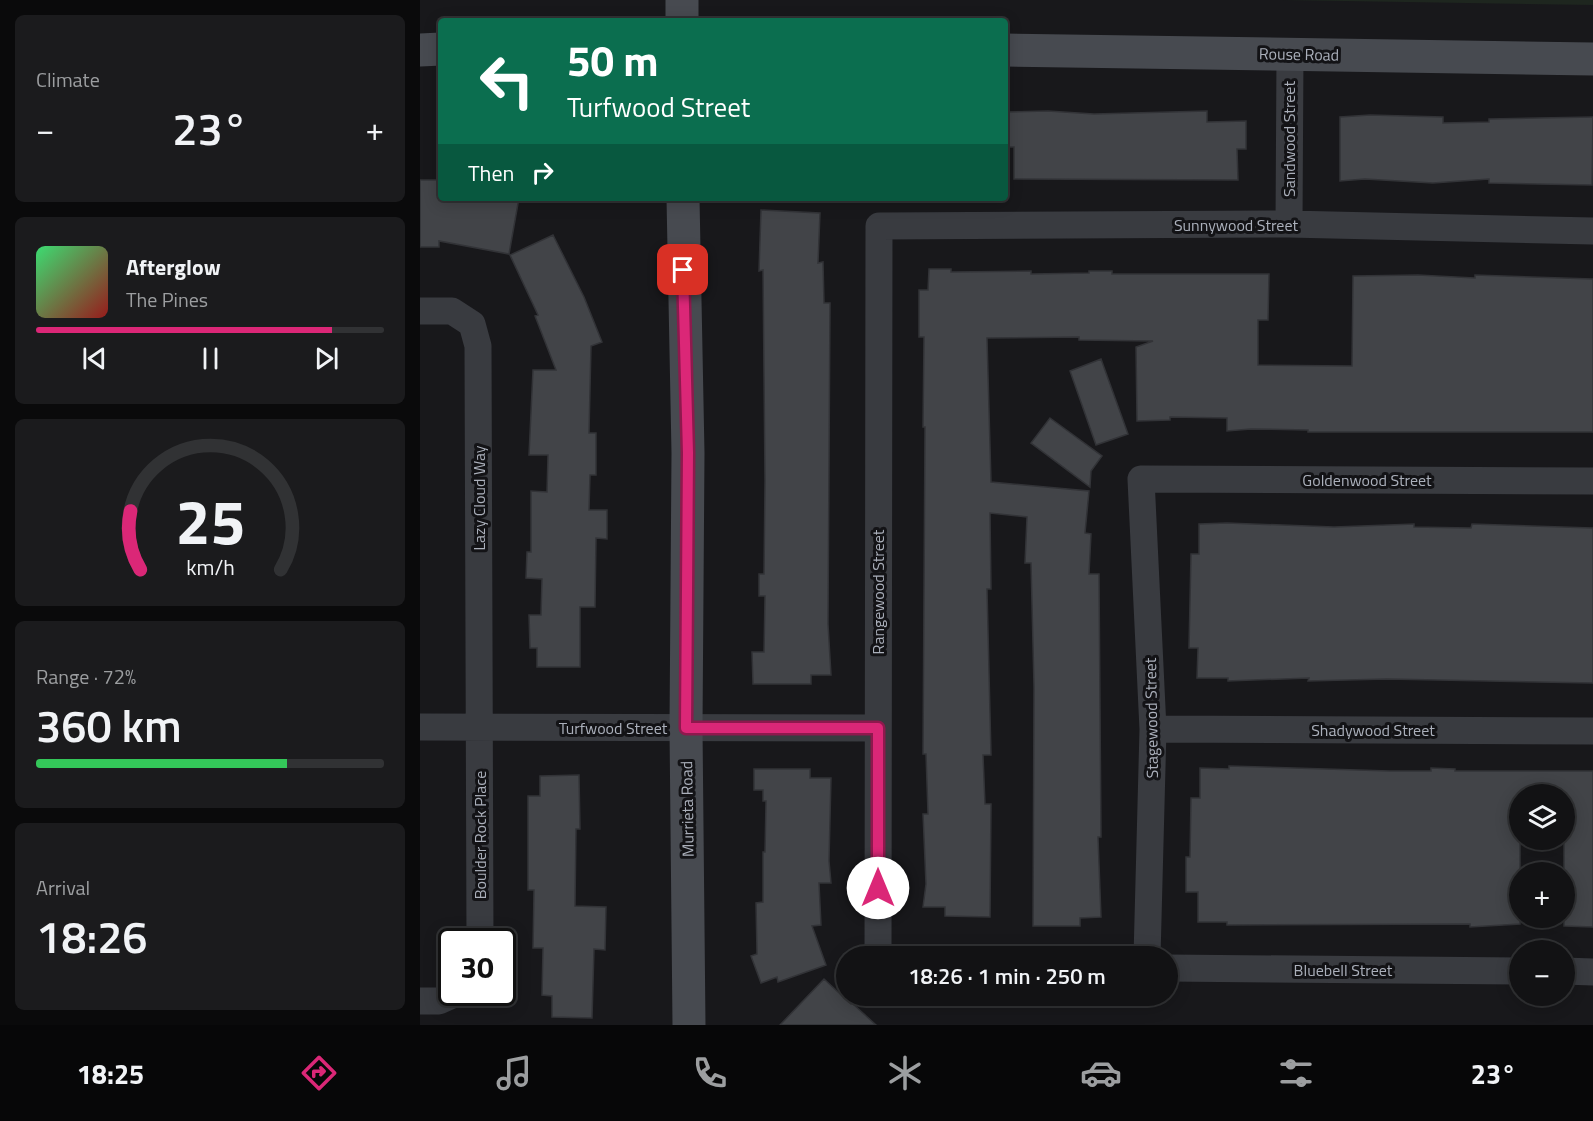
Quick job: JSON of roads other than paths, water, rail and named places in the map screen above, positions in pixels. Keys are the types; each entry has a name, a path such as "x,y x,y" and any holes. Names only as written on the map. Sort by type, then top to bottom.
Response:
{"main road":[{"path":"682,0 682,18"},
{"path":"420,50 438,49"},
{"name":"Rouse Road","path":"1008,50 1593,59"},
{"name":"Murrieta Road","path":"683,201 688,453 686,728 689,1025"}],"street":[{"name":"Sandwood Street","path":"1289,224 1290,54"},
{"name":"Sunnywood Street","path":"879,226 1289,224 1593,231"},
{"name":"Rangewood Street","path":"878,946 879,226"},
{"name":"Lazy Cloud Way","path":"420,311 452,311 472,324 478,346 479,729"},
{"name":"Goldenwood Street","path":"1141,479 1593,482"},
{"name":"Stagewood Street","path":"1141,479 1153,729 1147,946"},
{"name":"Turfwood Street","path":"420,727 479,729 878,728"},
{"name":"Boulder Rock Place","path":"479,729 480,928"},
{"name":"Shadywood Street","path":"1153,729 1593,731"},
{"name":"Bluebell Street","path":"1178,968 1509,971"},
{"path":"1575,971 1593,972"},
{"path":"420,1001 438,1001"}]}
